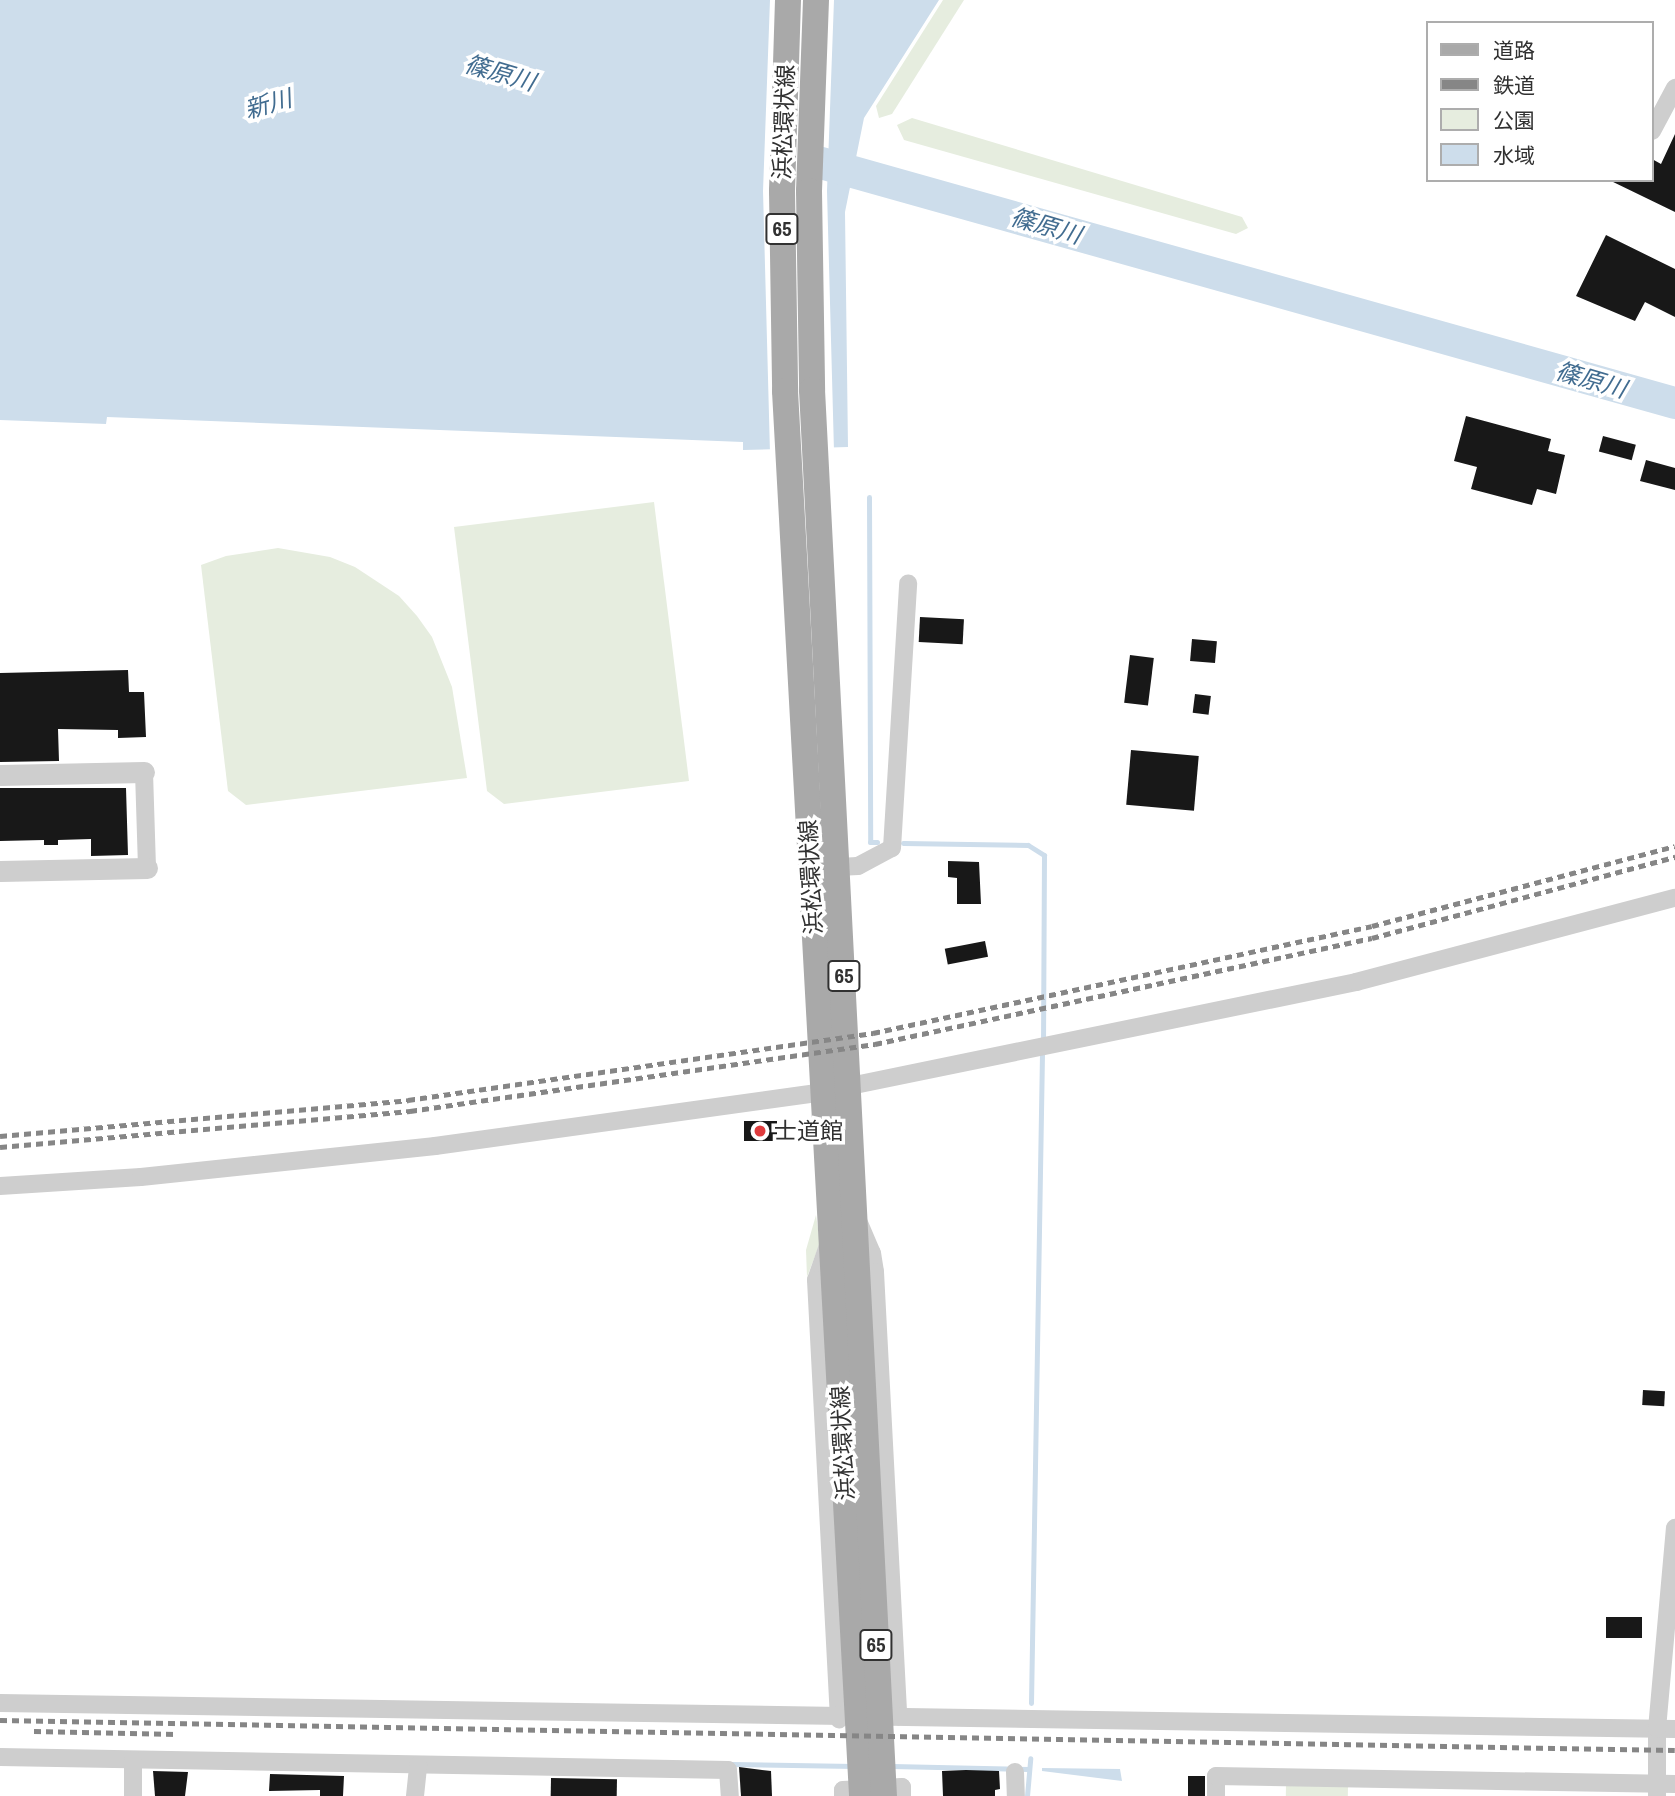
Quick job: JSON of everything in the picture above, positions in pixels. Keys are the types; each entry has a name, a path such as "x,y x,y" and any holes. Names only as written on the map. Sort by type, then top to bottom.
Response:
{"main road":[{"name":"浜松環状線","path":"788,0 782,205 789,468 822,1092 832,1236 884,1796"},
{"name":"浜松環状線","path":"816,0 809,191 816,467 849,1086 862,1796"},
{"path":"789,468 816,467"},
{"path":"812,892 838,878"}],"street":[{"path":"1654,127 1675,88"},
{"path":"838,878 892,848 908,583"},
{"path":"0,775 144,772 146,868 0,871"},
{"path":"849,1086 1042,1049 1356,982 1675,898"},
{"path":"0,1185 141,1177 435,1146 822,1092"},
{"path":"853,1214 866,1235 875,1272 898,1716"},
{"path":"832,1236 821,1256 816,1280 839,1719"},
{"path":"1656,1790 1666,1729 1675,1528"},
{"path":"0,1703 839,1719 898,1716 1666,1729"},
{"path":"0,1757 728,1770 730,1796"},
{"path":"133,1760 133,1796"},
{"path":"415,1796 418,1765"},
{"path":"1015,1772 1016,1796"},
{"path":"1216,1796 1216,1776 1440,1788 1656,1790 1675,1784"},
{"path":"843,1796 843,1790 902,1787 902,1796"}],"green space":[{"path":"943,0 964,0 892,114 879,118 876,106"},
{"path":"912,118 1242,217 1248,228 1236,234 904,140 897,125"},
{"path":"654,502 689,781 504,804 487,791 454,527"},
{"path":"278,548 330,557 355,567 399,596 417,616 432,637 452,687 467,778 246,805 228,791 201,565 226,556"},
{"path":"816,1215 820,1243 807,1277 806,1250"},
{"path":"1286,1785 1348,1786 1348,1796 1286,1796"}],"water":[{"name":"新川","path":"0,0 939,0 864,118 845,212 848,447 743,450 743,442 107,417 106,424 0,420"},
{"path":"1042,1768 1120,1769 1122,1781 1042,1771"}],"pier":[{"path":"770,0 834,0 827,191 834,451 770,453 763,191"}],"building":[{"path":"1675,134 1675,212 1613,182 1654,182 1654,160 1661,164"},
{"path":"1606,235 1675,269 1675,317 1645,302 1635,321 1576,296"},
{"path":"1466,416 1551,439 1548,451 1565,455 1556,494 1537,489 1532,505 1471,489 1477,467 1454,461"},
{"path":"1603,436 1636,445 1632,460 1599,451"},
{"path":"1646,460 1675,468 1675,490 1640,481"},
{"path":"920,617 964,619 963,644 919,642"},
{"path":"1192,639 1217,641 1215,663 1190,661"},
{"path":"1130,655 1154,658 1148,706 1124,703"},
{"path":"128,670 129,692 144,692 146,737 118,738 118,730 58,729 59,761 0,762 0,673"},
{"path":"1195,694 1211,696 1209,715 1193,713"},
{"path":"1131,750 1199,756 1194,811 1126,805"},
{"path":"0,788 126,788 128,855 91,856 91,839 58,840 58,845 44,845 44,840 0,841"},
{"path":"948,861 979,862 981,904 957,904 957,878 948,877"},
{"path":"985,941 988,957 948,965 945,949"},
{"path":"744,1121 777,1121 777,1141 744,1141"},
{"path":"1643,1390 1665,1391 1664,1406 1642,1405"},
{"path":"1606,1617 1642,1617 1642,1638 1606,1638"},
{"path":"739,1767 771,1771 772,1796 741,1796"},
{"path":"153,1771 188,1772 185,1796 155,1796"},
{"path":"942,1771 999,1771 1000,1789 995,1790 995,1796 943,1796"},
{"path":"270,1774 344,1776 343,1796 320,1796 320,1790 269,1791"},
{"path":"1188,1776 1205,1776 1205,1796 1188,1796"},
{"path":"551,1778 617,1779 617,1796 551,1796"}],"waterway":[{"name":"篠原川","path":"814,161 1675,403"},
{"path":"869,497 870,842 877,842"},
{"path":"903,843 1028,845 1044,855 1043,1042"},
{"path":"1031,1703 1042,1051"},
{"path":"1027,1796 1030,1758"},
{"path":"731,1764 854,1766"},
{"path":"892,1766 1029,1769"}],"railway":[{"path":"0,1136 408,1100 873,1033 1372,926 1675,846"},
{"path":"0,1147 410,1111 875,1044 1372,938 1675,857"},
{"path":"0,1720 1675,1750"},
{"path":"34,1731 177,1734"}],"place":[{"name":"士道館","path":"760,1131"}]}
